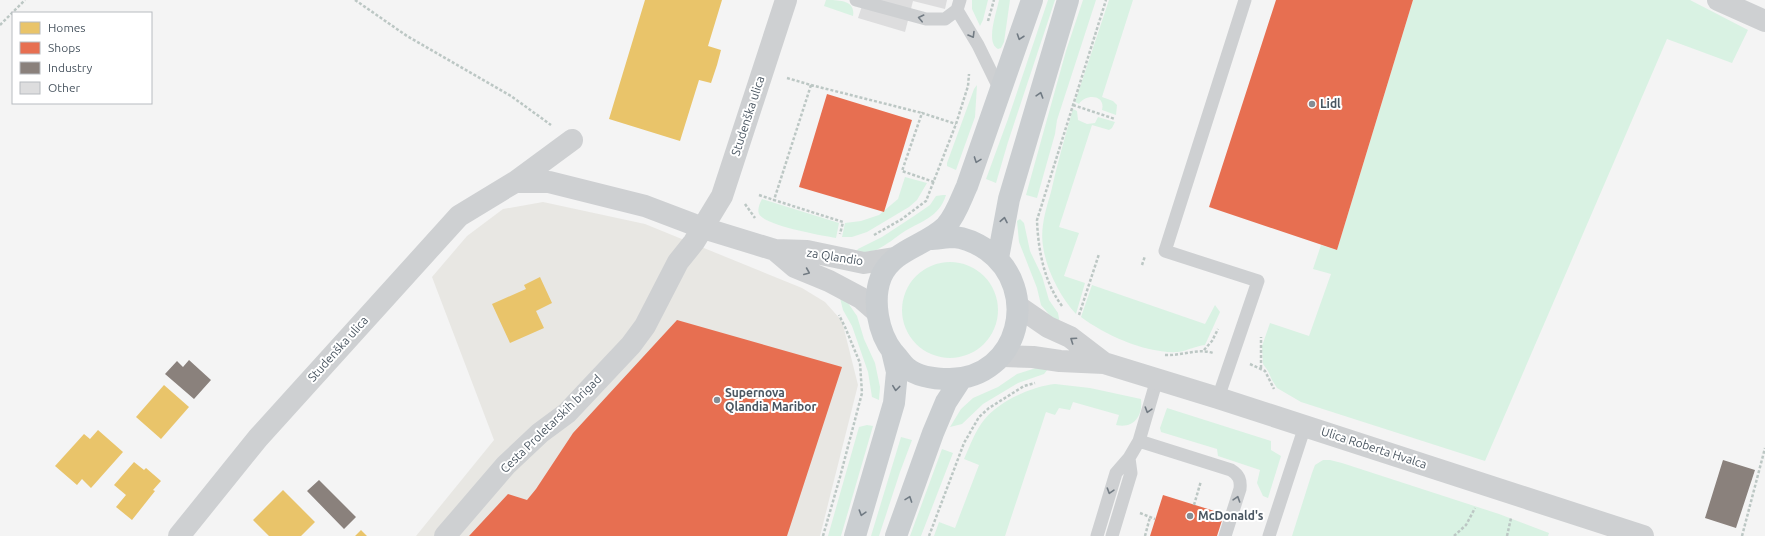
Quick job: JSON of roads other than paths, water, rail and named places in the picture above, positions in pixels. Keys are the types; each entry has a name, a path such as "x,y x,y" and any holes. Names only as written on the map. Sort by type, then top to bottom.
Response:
{"main road":[{"path":"930,239 954,237 978,244 998,258 1012,278 1019,307 1016,327 1003,356 986,369 961,379 933,379 908,369 892,350 882,332 877,312 877,293 881,277 894,258 907,249 930,239 946,226 957,209 968,186 1032,0"},
{"path":"998,258 1009,198 1068,0"},
{"path":"855,536 894,403 897,372 892,350"},
{"path":"896,536 932,433 946,402 961,379"}],"street":[{"name":"Studenška ulica","path":"703,228 722,196 786,0"},
{"path":"1718,0 1765,21"},
{"name":"Studenška ulica","path":"179,536 258,438 459,216 515,182 572,140"},
{"name":"za Qlandio","path":"515,182 548,182 645,206 703,228 775,250 807,251 864,263 894,258"},
{"name":"Cesta Proletarskih brigad","path":"445,536 506,465 540,433 567,413 631,345 645,326 678,262 703,228"},
{"name":"za Qlandio","path":"775,250 795,267 829,281 861,298 877,312"},
{"path":"1019,307 1048,327 1070,337 1104,363"},
{"path":"1003,356 1104,363"},
{"name":"Ulica Roberta Hvalca","path":"1104,363 1218,398 1643,536"}],"lane":[{"path":"856,0 926,19 945,19 959,5 1001,92"},
{"path":"1218,398 1230,357 1258,281 1165,251 1245,0"},
{"path":"1097,536 1116,473 1129,458 1139,441 1157,379"},
{"path":"1269,536 1304,426"},
{"path":"1139,441 1231,470 1237,474 1241,482 1240,489 1225,536"},
{"path":"1112,536 1131,473 1129,458"}],"place":[{"name":"Lidl","path":"1312,104"},
{"name":"Supernova Qlandia Maribor","path":"717,400"},
{"name":"McDonald's","path":"1190,516"}]}
